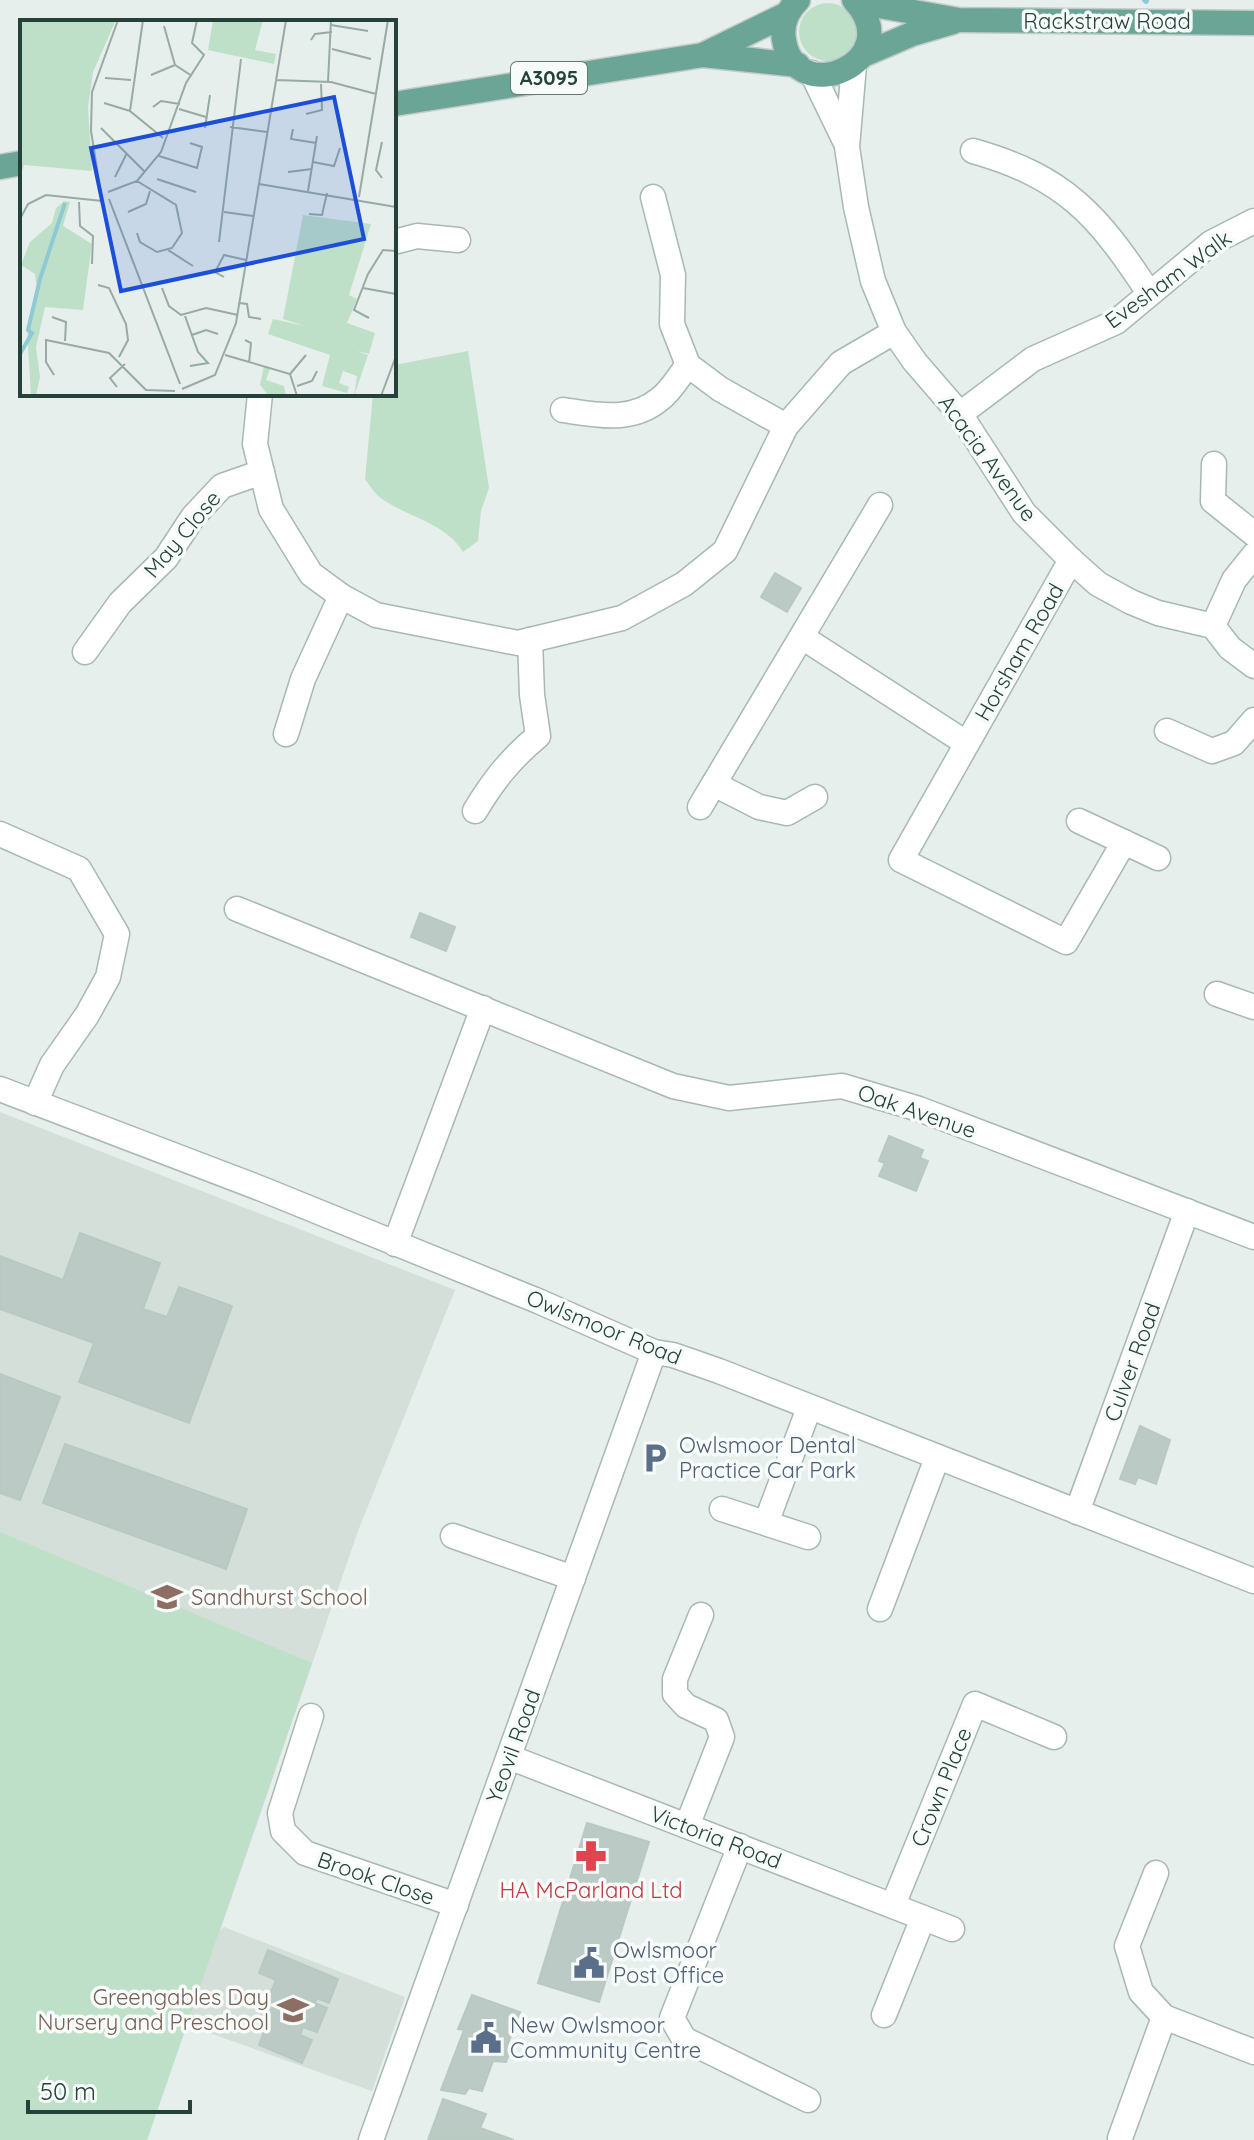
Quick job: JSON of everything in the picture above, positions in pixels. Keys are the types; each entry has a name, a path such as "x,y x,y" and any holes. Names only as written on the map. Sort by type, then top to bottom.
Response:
{"main road":[{"name":"Rackstraw Road","path":"855,1 959,20 1254,23"},
{"path":"855,1 868,23 868,39 858,60"},
{"path":"793,4 783,29 785,45 805,69"},
{"name":"A3095","path":"703,55 793,4"},
{"name":"Rackstraw Road","path":"805,69 834,75 912,34 959,20"},
{"name":"A3095","path":"396,104 703,55 805,69"},
{"path":"0,167 20,163"}],"street":[{"name":"Acacia Avenue","path":"858,60 847,147 856,207 873,281 894,332 915,362 960,414 1024,513 1071,560 1098,584 1131,602 1158,613 1213,626"},
{"name":"Acacia Avenue","path":"805,69 847,147"},
{"path":"973,151 1010,162 1052,183 1086,210 1116,242 1149,293"},
{"path":"653,197 673,275 672,324 688,365 720,389 786,426"},
{"name":"Evesham Walk","path":"960,414 1033,359 1116,322 1211,243 1254,221"},
{"path":"396,241 417,236 458,240"},
{"path":"260,396 255,444 271,509 311,574 341,596 376,615 518,643 622,618 684,584 725,551 786,426 841,363 894,332"},
{"path":"563,410 606,417 636,413 661,399 688,365"},
{"path":"1214,464 1213,501 1254,534"},
{"name":"May Close","path":"85,652 120,603 166,558 193,517 222,486 262,472"},
{"path":"700,807 880,505"},
{"path":"1254,555 1234,580 1213,626 1230,648 1254,666"},
{"name":"Horsham Road","path":"1071,560 901,860 1066,942 1124,842"},
{"path":"286,734 313,655 341,596"},
{"name":"Horsham Road","path":"802,637 966,743"},
{"path":"475,811 498,774 514,755 538,736 532,695 530,640"},
{"path":"1167,731 1212,751 1234,743 1254,720"},
{"path":"714,784 759,807 787,813 815,797"},
{"path":"1079,821 1158,858"},
{"path":"0,834 79,869 117,934 108,977 87,1015 52,1065 35,1103"},
{"name":"Oak Avenue","path":"237,909 673,1086 729,1098 842,1086 919,1109 1254,1237"},
{"path":"1217,994 1254,1007"},
{"path":"395,1244 483,1008"},
{"name":"Owlsmoor Road","path":"0,1089 262,1189 654,1352 673,1355 719,1371 1254,1581"},
{"name":"Culver Road","path":"1077,1512 1187,1211"},
{"name":"Yeovil Road","path":"371,2140 654,1352"},
{"path":"766,1523 809,1408"},
{"path":"880,1609 937,1458"},
{"path":"722,1509 808,1537"},
{"path":"453,1536 573,1578"},
{"path":"687,1826 722,1737 716,1720 686,1706 675,1694 675,1679 701,1615"},
{"name":"Crown Place","path":"893,1905 975,1704 1054,1737"},
{"name":"Brook Close","path":"311,1716 280,1813 283,1831 305,1853 456,1905"},
{"name":"Victoria Road","path":"509,1757 952,1929"},
{"path":"740,1846 672,2018 684,2039 808,2100"},
{"path":"1156,1873 1127,1946 1141,1992 1164,2017 1254,2052"},
{"path":"884,2015 923,1918"},
{"path":"1120,2138 1164,2017"}],"shaded area":[{"name":"Sandhurst School","path":"0,1112 455,1290 358,1531 220,1931 224,1927 405,1997 372,2091 187,2025 147,2140 0,2140"}],"green space":[{"path":"828,3 848,12 857,32 848,52 828,61 808,52 799,32 808,12"},
{"path":"468,351 489,488 481,511 478,541 463,552 447,534 382,499 365,479 373,396 396,396 396,365"},
{"path":"0,1532 312,1663 147,2140 0,2140"}],"building":[{"path":"775,573 801,588 787,612 761,597"},
{"path":"420,913 455,927 446,951 411,937"},
{"path":"889,1136 923,1150 920,1158 928,1161 916,1191 879,1176 885,1163 879,1161"},
{"path":"80,1233 160,1263 143,1309 167,1317 179,1287 232,1306 189,1423 79,1382 94,1343 0,1309 0,1256 63,1280"},
{"path":"0,1374 60,1397 20,1500 0,1493"},
{"path":"1140,1426 1170,1440 1156,1484 1138,1477 1135,1484 1120,1479"},
{"path":"65,1444 247,1509 226,1569 43,1503"},
{"path":"587,1823 649,1842 599,2002 538,1983"},
{"path":"268,1950 338,1979 329,2003 317,1998 315,2003 327,2008 317,2032 303,2027 300,2035 312,2040 302,2063 259,2045 268,2022 260,2019 276,1980 259,1973"},
{"name":"New Owlsmoor Community Centre","path":"472,1995 520,2012 507,2046 509,2054 506,2062 493,2061 482,2091 469,2088 465,2094 441,2090 464,2030 458,2029"},
{"path":"443,2099 486,2114 480,2128 514,2140 428,2140"}],"place":[{"name":"Owlsmoor Dental Practice Car Park","path":"655,1458"},
{"name":"Sandhurst School","path":"167,1597"},
{"name":"HA McParland Ltd","path":"591,1856"},
{"name":"Owlsmoor Post Office","path":"589,1963"},
{"name":"Greengables Day Nursery and Preschool","path":"293,2010"},
{"name":"New Owlsmoor Community Centre","path":"486,2038"}]}
